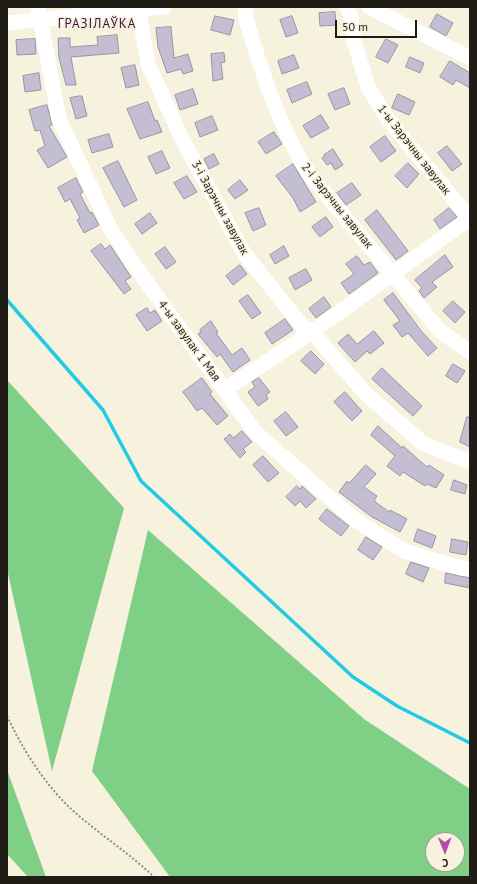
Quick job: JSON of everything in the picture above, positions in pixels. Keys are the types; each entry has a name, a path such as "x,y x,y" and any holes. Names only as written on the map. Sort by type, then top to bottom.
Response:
{"street":[{"path":"7,23 38,13 164,7"},
{"name":"2-і Зарэчны завулак","path":"245,7 246,19 259,61 277,112 292,148 309,174 440,332 470,352"},
{"name":"1-ы Зарэчны завулак","path":"347,7 351,17 354,41 368,87 387,118 470,219"},
{"path":"369,7 470,58"},
{"name":"3-і Зарэчны завулак","path":"139,8 148,64 183,141 244,253 302,326 312,332 366,394 424,444 470,462"},
{"name":"4-ы завулак 1 Мая","path":"38,13 59,119 111,230 255,432 354,519 404,551 461,568 470,569"},
{"path":"224,390 312,332 391,273 470,219"}],"path":[{"path":"7,716 14,732 38,769 67,805 136,859 154,877"}],"green space":[{"path":"7,380 124,508 52,771 7,569"},
{"path":"148,530 364,719 470,789 470,877 170,877 92,771"},
{"path":"7,770 46,877 28,877 7,854"}],"building":[{"path":"335,12 336,25 320,26 319,13"},
{"path":"437,14 453,23 446,36 430,27"},
{"path":"215,16 234,20 230,35 211,30"},
{"path":"292,16 298,33 286,37 280,20"},
{"path":"171,27 174,58 188,54 193,71 183,74 181,69 167,73 158,47 156,28"},
{"path":"117,35 119,53 71,57 76,85 66,85 59,58 58,38 70,38 70,47 98,45 97,37"},
{"path":"35,39 36,54 17,55 16,40"},
{"path":"386,39 398,45 388,63 376,57"},
{"path":"224,53 225,62 221,63 223,79 213,81 211,54"},
{"path":"294,55 299,68 282,74 278,61"},
{"path":"410,57 424,63 420,73 406,67"},
{"path":"450,61 470,73 470,88 456,80 453,85 440,77"},
{"path":"135,65 139,85 126,88 121,68"},
{"path":"39,73 41,90 25,92 23,76"},
{"path":"307,82 312,94 292,103 287,90"},
{"path":"344,88 350,104 335,110 328,94"},
{"path":"193,89 198,104 180,110 175,95"},
{"path":"398,94 415,102 409,115 392,108"},
{"path":"82,96 87,116 76,119 70,98"},
{"path":"148,102 155,121 157,120 162,132 140,139 127,109"},
{"path":"47,105 52,125 49,126 67,157 48,168 37,150 45,146 40,130 35,131 29,110"},
{"path":"321,115 329,128 311,138 303,126"},
{"path":"212,116 218,130 200,137 195,123"},
{"path":"274,132 282,144 266,154 258,142"},
{"path":"109,134 113,147 92,153 88,140"},
{"path":"385,136 396,151 381,162 370,147"},
{"path":"447,146 462,164 452,171 438,153"},
{"path":"333,149 343,165 335,170 331,163 327,165 322,158"},
{"path":"162,151 170,168 156,174 148,157"},
{"path":"214,154 219,164 209,169 204,159"},
{"path":"118,161 137,200 124,207 103,168"},
{"path":"408,163 419,174 407,188 395,176"},
{"path":"293,164 316,202 300,212 293,198 276,176"},
{"path":"187,176 197,192 184,199 174,183"},
{"path":"76,178 83,192 80,194 90,213 92,212 99,225 84,233 77,220 80,218 70,199 65,202 58,188"},
{"path":"240,180 248,190 235,199 228,190"},
{"path":"352,183 361,195 346,205 337,193"},
{"path":"259,208 266,225 253,231 245,213"},
{"path":"449,208 457,217 440,229 434,220"},
{"path":"377,210 408,251 396,260 365,220"},
{"path":"150,213 157,223 142,234 135,224"},
{"path":"326,217 333,227 320,237 312,227"},
{"path":"101,244 105,249 110,245 131,277 125,281 131,289 124,294 91,251"},
{"path":"284,246 289,256 275,264 270,255"},
{"path":"165,247 176,262 166,269 155,254"},
{"path":"445,255 453,267 432,282 437,287 424,298 419,291 422,288 415,280"},
{"path":"357,256 364,265 370,262 378,273 349,294 341,283 354,274 346,264"},
{"path":"240,265 247,274 233,285 226,276"},
{"path":"306,269 312,280 295,290 289,278"},
{"path":"393,293 422,332 437,348 428,356 408,333 402,337 393,325 400,321 384,300"},
{"path":"248,295 261,313 252,319 239,301"},
{"path":"324,297 331,307 316,318 309,309"},
{"path":"453,301 465,312 455,323 443,311"},
{"path":"147,308 150,313 155,310 162,321 147,331 136,315"},
{"path":"285,319 293,330 272,344 265,333"},
{"path":"211,321 218,332 216,333 232,355 242,348 250,360 233,372 220,354 217,357 198,334 201,332 200,330"},
{"path":"374,331 384,343 370,354 367,351 355,362 338,343 348,334 357,344"},
{"path":"311,351 324,364 315,374 301,361"},
{"path":"453,364 465,371 457,383 446,376"},
{"path":"382,368 422,406 413,416 372,379"},
{"path":"202,378 212,392 210,394 228,416 217,425 202,408 197,411 183,392"},
{"path":"259,378 270,392 266,395 268,399 258,406 248,392 255,387 252,382"},
{"path":"345,392 362,411 352,421 334,402"},
{"path":"286,412 298,427 286,436 274,421"},
{"path":"467,417 470,417 470,447 460,442"},
{"path":"378,426 402,448 403,446 427,467 429,465 444,475 436,488 427,484 425,486 403,472 400,476 387,466 395,456 371,435"},
{"path":"242,431 252,442 243,449 246,452 240,458 224,439 230,434 233,438"},
{"path":"263,456 279,473 268,482 253,465"},
{"path":"366,465 376,474 364,487 377,496 374,501 389,512 390,510 407,519 400,532 372,517 339,492 347,481 349,483"},
{"path":"454,480 467,485 465,494 451,490"},
{"path":"297,486 300,489 302,486 316,499 306,508 300,501 295,506 286,497"},
{"path":"327,509 349,526 341,536 319,519"},
{"path":"418,529 436,536 432,548 414,541"},
{"path":"366,537 382,547 373,560 358,550"},
{"path":"452,539 468,542 466,555 450,552"},
{"path":"411,562 429,568 423,582 406,574"},
{"path":"446,573 470,578 470,588 445,583"}],"waterway":[{"path":"7,300 103,410 141,481 353,677 397,706 470,743"}],"district":[{"name":"ГРАЗІЛАЎКА","path":"97,24"}]}
